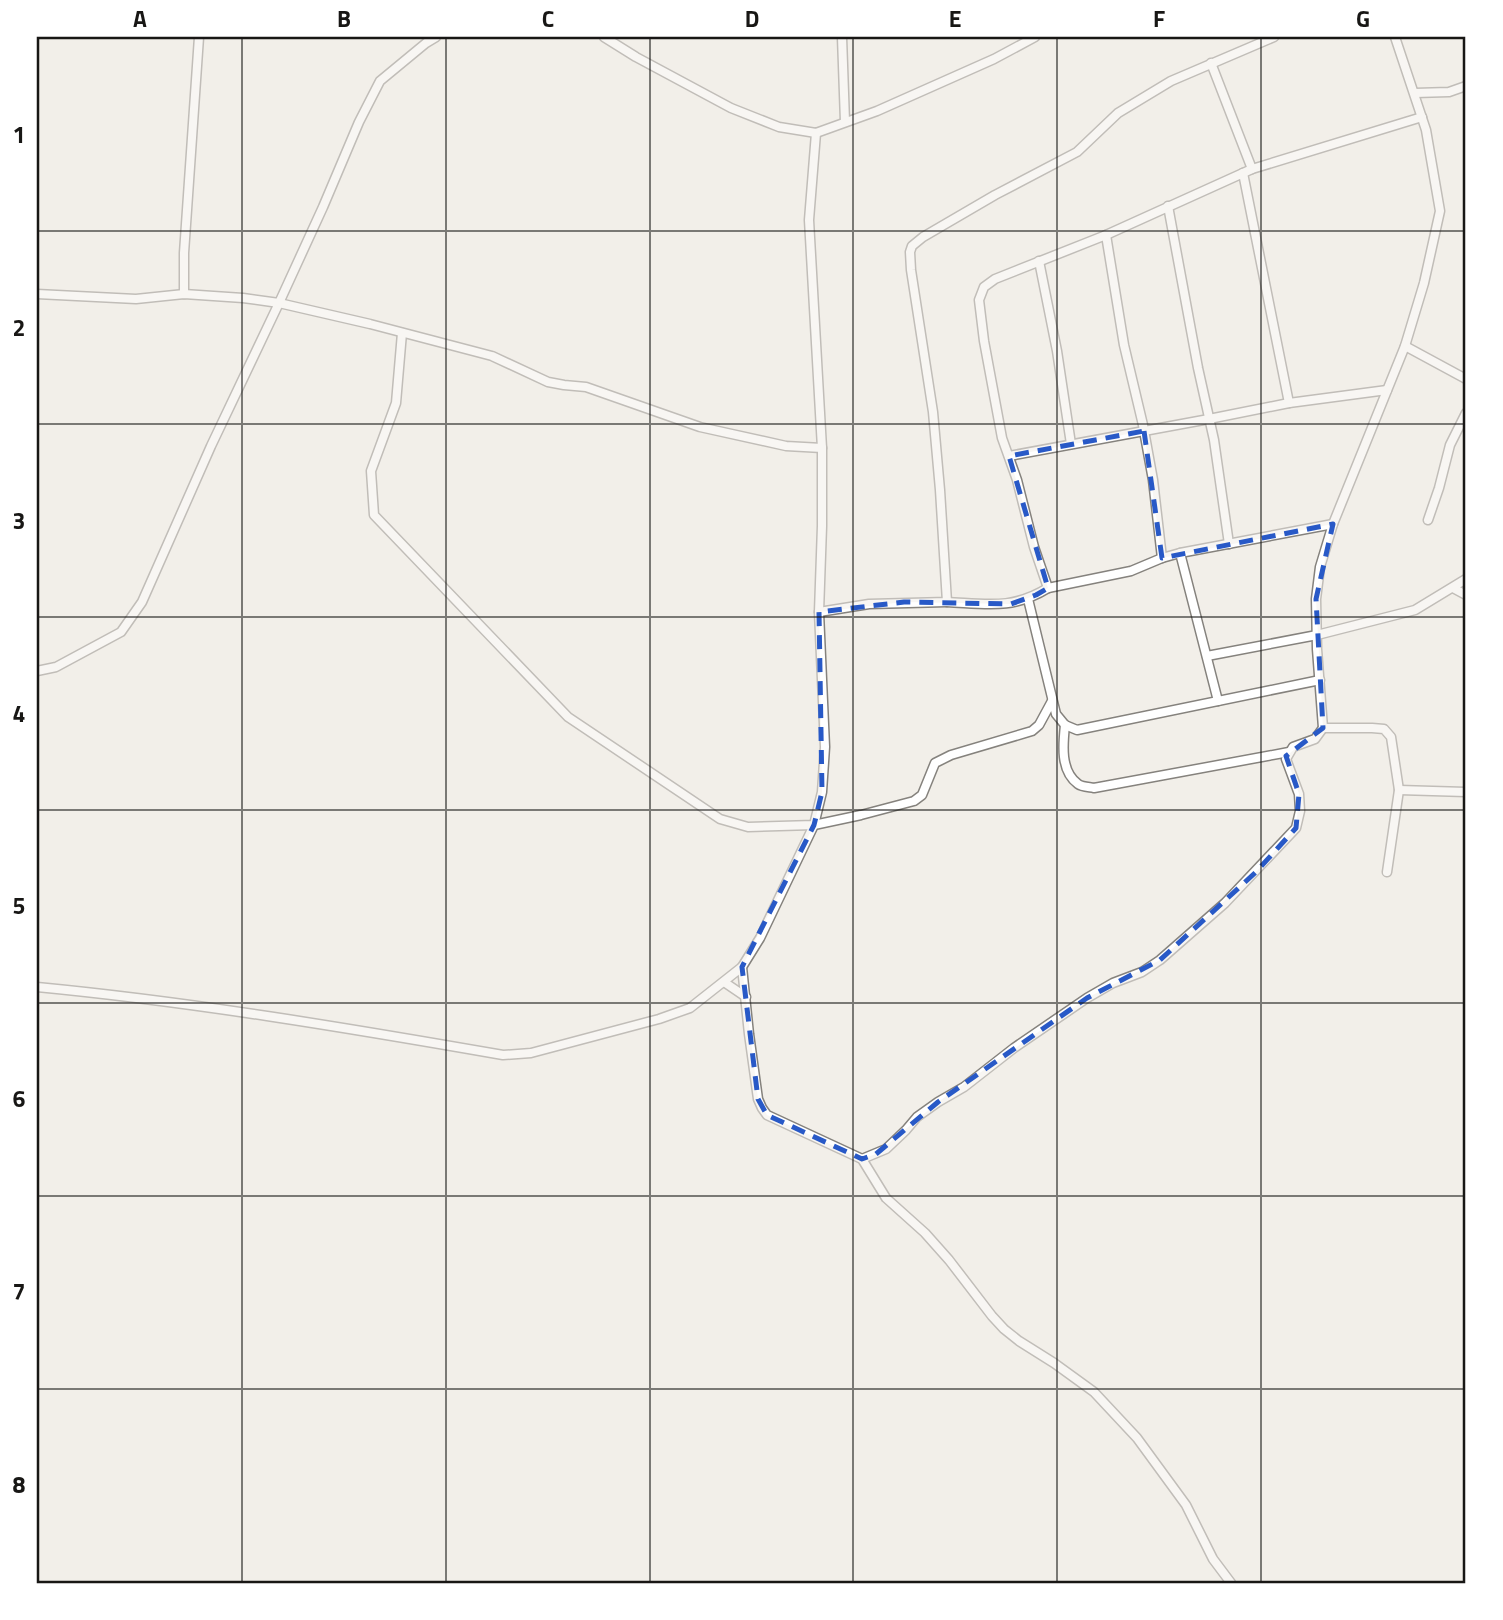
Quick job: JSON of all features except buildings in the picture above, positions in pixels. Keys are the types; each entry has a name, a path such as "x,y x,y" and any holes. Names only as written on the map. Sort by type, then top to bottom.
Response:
{"street":[{"path":"184,294 184,253 199,37"},
{"path":"37,671 56,667 121,632 142,602 380,81 436,37"},
{"path":"604,37 732,108 779,127 816,133 877,111 994,59 1035,37"},
{"path":"842,37 845,122"},
{"path":"947,602 933,412 911,270 912,246 995,195 1077,152 1118,113 1171,81 1274,37"},
{"path":"862,1159 886,1149 916,1117 964,1087 1014,1048 1087,998 1142,972 1160,960 1224,903 1296,828 1300,811 1299,794 1286,759 1293,747 1315,739 1323,728 1316,599 1321,567 1333,524 1405,346 1424,283 1440,211 1422,117 1395,37"},
{"path":"1211,63 1247,171 1289,402"},
{"path":"1415,93 1449,92 1466,86"},
{"path":"1048,588 1002,438 979,300 984,287 995,279 1107,235 1247,171 1422,117"},
{"path":"37,987 311,1021 503,1055 531,1053 690,1009 742,967 760,938 814,825 822,792 825,747 819,612 822,448 810,220 816,133"},
{"path":"1168,206 1214,440 1229,544"},
{"path":"1107,235 1124,345 1153,480 1162,558"},
{"path":"1039,261 1057,351 1070,444"},
{"path":"37,294 136,299 184,294 279,303 492,356 548,382 586,387 700,428 786,446 822,448"},
{"path":"402,332 396,403 371,471 374,515 568,717 720,819 748,827 814,825 914,801 922,794 936,763 951,755 1032,731 1039,725 1052,701"},
{"path":"1405,346 1466,379"},
{"path":"1009,456 1289,402 1387,390"},
{"path":"1428,520 1450,445 1466,414"},
{"path":"819,612 869,604 1011,604 1028,599 1048,588 1131,570 1180,553 1333,524"},
{"path":"1180,553 1218,701"},
{"path":"1207,656 1317,635 1415,610 1466,579"},
{"path":"1453,588 1466,595"},
{"path":"1028,599 1056,714 1065,725 1077,730 1320,680"},
{"path":"1065,725 1063,743 1070,776 1080,786 1094,788 1289,752"},
{"path":"1323,728 1384,729 1391,737 1399,790 1387,872"},
{"path":"1399,790 1466,792"},
{"path":"742,967 757,1090 767,1115 862,1159 886,1198 925,1233 1004,1329 1094,1392 1137,1438 1186,1505 1213,1559 1231,1583"},
{"path":"724,982 746,997"}],"highlighted area":[{"path":"1144,431 1162,558 1333,524 1316,599 1323,728 1286,756 1299,794 1296,828 1256,872 1160,960 1087,998 938,1102 876,1154 862,1159 767,1115 758,1099 742,967 814,825 822,792 819,612 904,602 1011,604 1036,595 1048,588 1009,456"}]}
